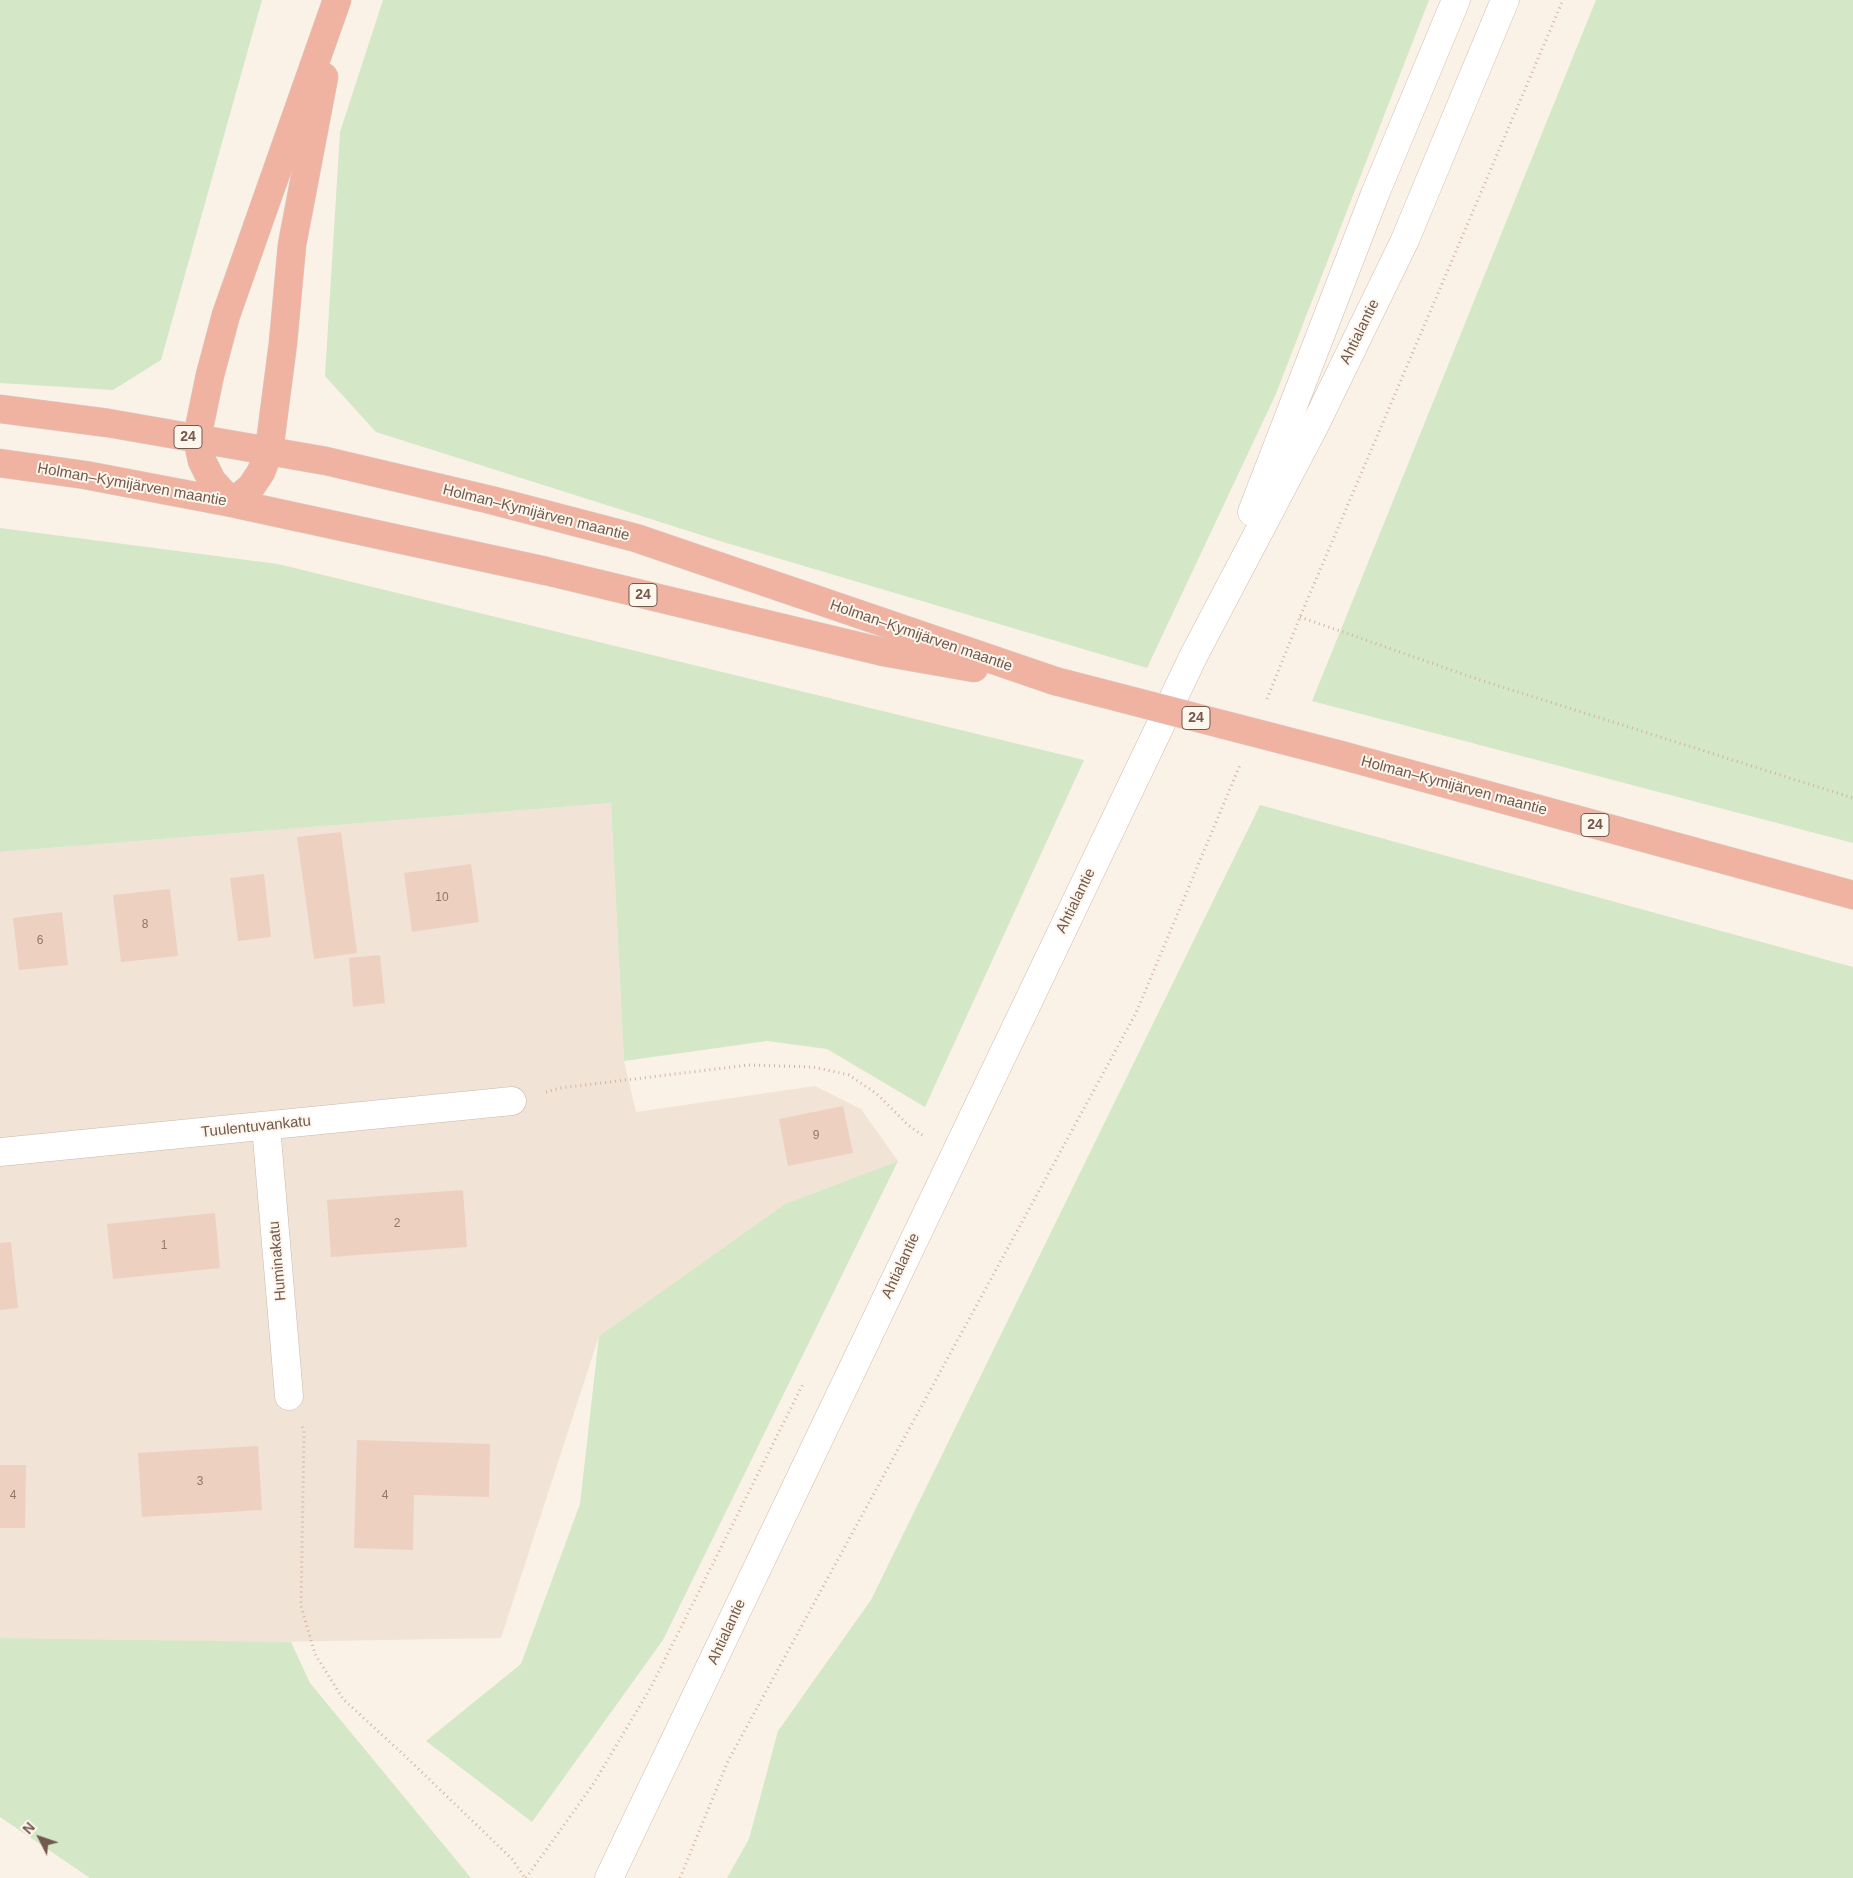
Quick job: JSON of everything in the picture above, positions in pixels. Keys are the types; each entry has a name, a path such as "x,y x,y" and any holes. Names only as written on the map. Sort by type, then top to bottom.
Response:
{"highway":[{"path":"338,0 292,244 283,343 269,451 261,472 251,487 232,503 212,481 202,461 197,438 210,374 226,315 338,0"},
{"name":"Holman–Kymijärven maantie","path":"0,410 108,423 326,461 491,500 636,538 1055,681 1337,754 1853,895"},
{"name":"Holman–Kymijärven maantie","path":"0,463 85,475 232,503 546,571 883,652 1055,681"}],"main road":[{"name":"Ahtialantie","path":"1194,655 1375,194 1456,0"},
{"name":"Ahtialantie","path":"609,1878 1194,655 1315,424 1404,240 1505,0"},
{"name":"Tuulentuvankatu","path":"0,1152 512,1101"},
{"name":"Huminakatu","path":"266,1126 290,1396"}],"path":[{"path":"1264,707 1300,617 1563,0"},
{"path":"1300,617 1477,679 1853,798"},
{"path":"680,1878 728,1761 1136,1013 1242,761"},
{"path":"512,1101 560,1088 739,1067 813,1067 849,1075 877,1094 908,1125 926,1138 931,1130"},
{"path":"290,1396 304,1431 301,1606 314,1654 343,1699 512,1858 525,1878 594,1783 651,1686 806,1377"}],"shaded area":[{"path":"611,803 624,1061 636,1112 815,1086 861,1109 898,1161 785,1204 599,1336 501,1638 270,1642 0,1638 0,852"}],"green space":[{"path":"0,0 262,0 161,360 113,390 0,383"},
{"path":"383,0 1429,0 1275,396 1147,668 720,541 376,432 325,376 340,132"},
{"path":"1596,0 1853,0 1853,843 1312,701"},
{"path":"0,528 278,564 1084,760 925,1107 827,1049 767,1041 624,1061 611,803 0,852"},
{"path":"1260,805 1853,967 1853,1878 727,1878 749,1839 778,1731 871,1600"},
{"path":"898,1161 663,1640 532,1822 426,1741 521,1664 580,1504 599,1336 785,1204"},
{"path":"0,1638 291,1642 310,1683 471,1878 90,1878 0,1817"}],"building":[{"path":"341,832 357,953 314,959 297,837"},
{"path":"471,864 479,922 412,932 404,873"},
{"path":"264,874 271,937 238,941 230,878"},
{"path":"170,889 178,956 121,962 113,895"},
{"path":"62,912 68,965 19,970 13,918"},
{"path":"380,955 385,1003 353,1007 349,958"},
{"path":"843,1106 853,1153 788,1166 779,1119"},
{"path":"463,1190 467,1247 331,1257 327,1200"},
{"path":"215,1213 220,1268 113,1279 107,1224"},
{"path":"11,1242 18,1308 0,1310 0,1243"},
{"path":"357,1440 490,1444 489,1497 414,1495 413,1550 354,1548"},
{"path":"258,1446 262,1510 142,1517 138,1453"},
{"path":"0,1465 26,1465 25,1528 0,1528"}]}
